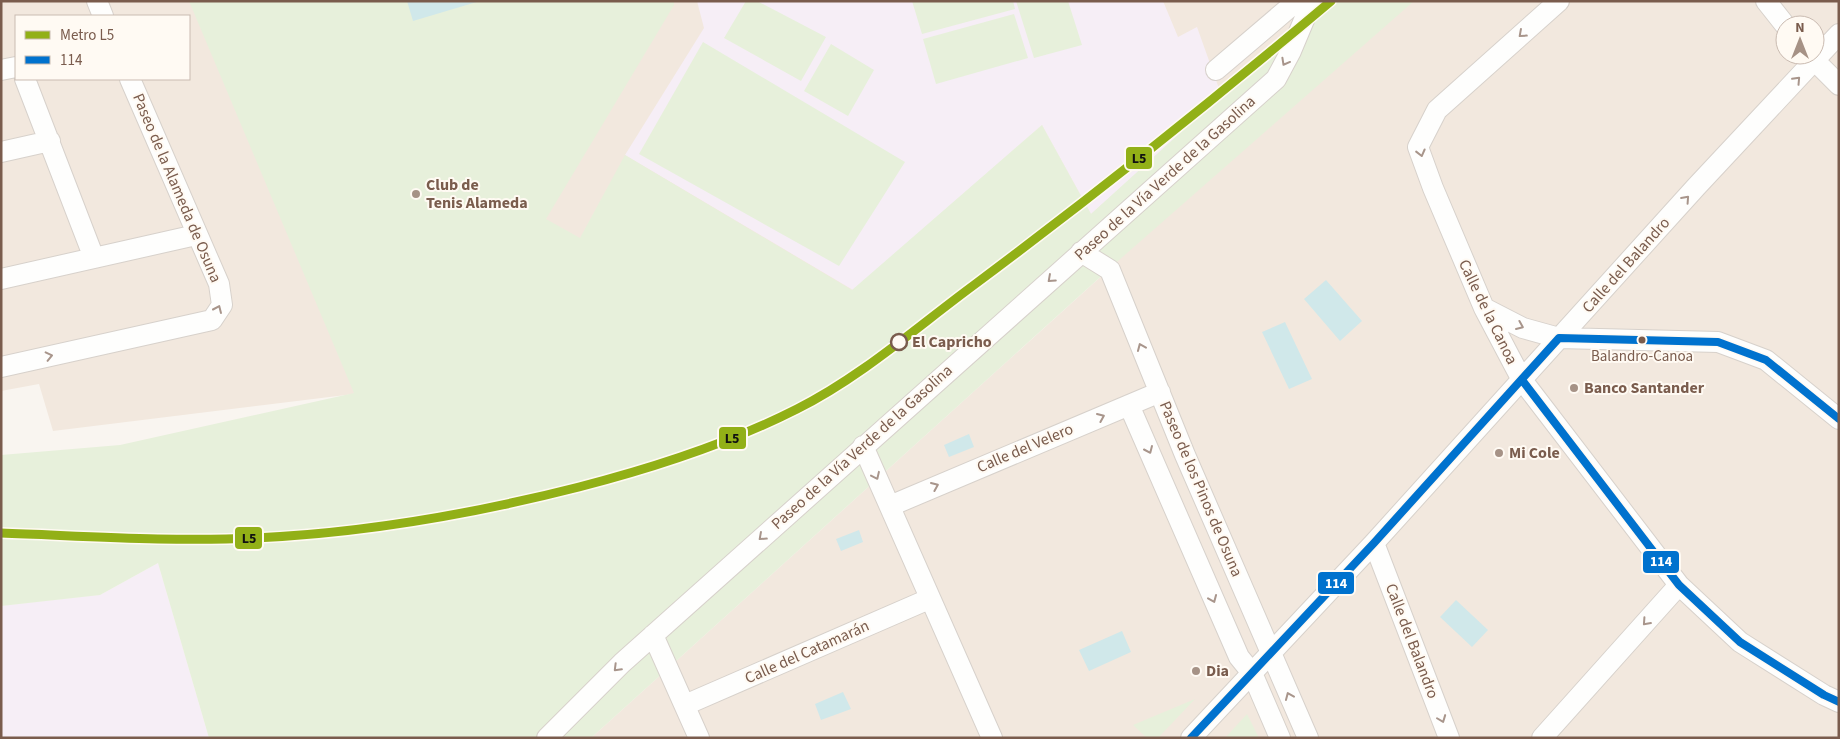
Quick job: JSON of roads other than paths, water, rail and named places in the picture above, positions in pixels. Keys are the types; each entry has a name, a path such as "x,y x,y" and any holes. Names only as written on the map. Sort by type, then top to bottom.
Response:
{"street":[{"path":"97,1 103,15"},
{"path":"1216,70 1297,1"},
{"name":"Paseo de la Vía Verde de la Gasolina","path":"547,738 622,662 1276,79 1291,51 1312,1"},
{"name":"Calle de la Canoa","path":"1559,1 1438,110 1418,147 1432,188 1484,308 1522,380 1679,585 1740,642 1824,695 1839,702"},
{"path":"1766,1 1777,15"},
{"name":"Calle del Balandro","path":"1825,46 1839,34"},
{"name":"Calle del Balandro","path":"1191,738 1374,543 1805,65"},
{"path":"1818,65 1839,85"},
{"path":"1,70 15,66"},
{"path":"25,80 94,258"},
{"name":"Paseo de la Alameda de Osuna","path":"1,367 212,320 222,305 219,284 196,235 130,80"},
{"path":"1,152 50,141"},
{"path":"1,279 196,235"},
{"name":"Paseo de los Pinos de Osuna","path":"1081,252 1110,270 1308,738"},
{"path":"1484,308 1523,328 1559,338 1718,342 1766,360 1839,419"},
{"name":"Calle del Velero","path":"890,506 1160,392"},
{"name":"Paseo de los Pinos de Osuna","path":"1129,405 1238,657 1252,673 1280,738"},
{"path":"863,446 992,738"},
{"name":"Calle del Balandro","path":"1374,543 1449,738"},
{"path":"1542,738 1679,585"},
{"name":"Calle del Catamarán","path":"685,705 929,599"},
{"path":"653,636 699,738"}],"water":[{"path":"407,1 480,1 413,21"},
{"path":"1326,280 1362,321 1340,341 1304,299"},
{"path":"1285,322 1312,379 1289,389 1262,332"},
{"path":"969,434 974,447 949,457 944,445"},
{"path":"859,530 863,542 841,551 836,539"},
{"path":"1456,600 1488,630 1472,647 1440,617"},
{"path":"1122,631 1131,652 1089,671 1079,650"},
{"path":"843,692 851,709 821,720 815,704"}],"metro line":[{"name":"L5","path":"1,533 128,538 223,539 337,532 378,527 459,514 539,497 635,472 717,444 797,409 866,367 1110,181 1331,1"}],"place":[{"name":"Club de Tenis Alameda","path":"416,194"},
{"name":"Balandro-Canoa","path":"1642,340"},
{"name":"El Capricho","path":"899,342"},
{"name":"Banco Santander","path":"1574,388"},
{"name":"Mi Cole","path":"1499,453"},
{"name":"Dia","path":"1196,671"}]}
